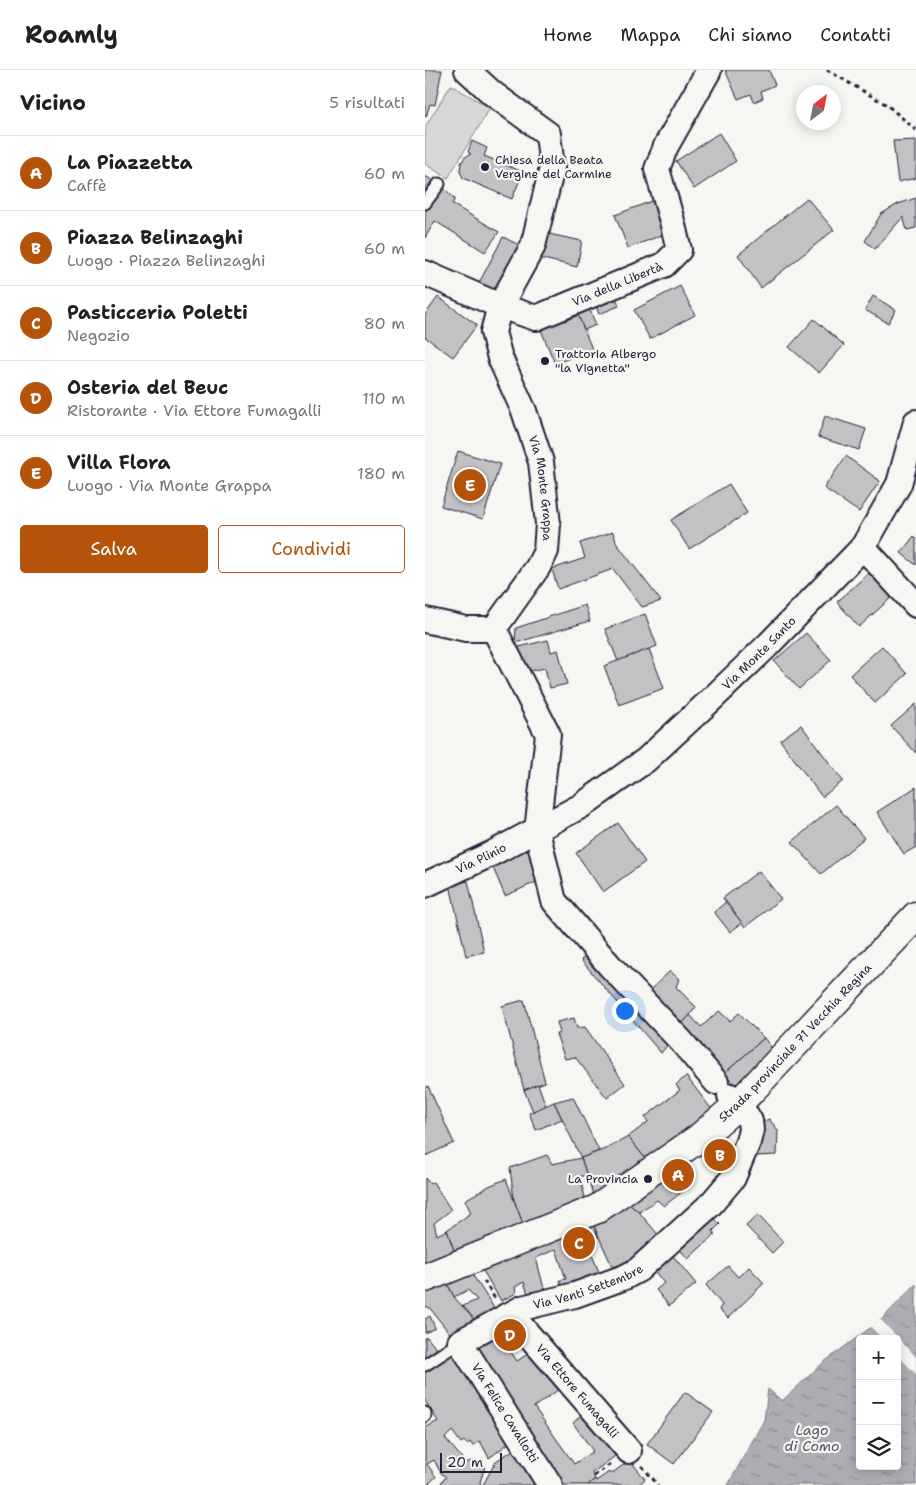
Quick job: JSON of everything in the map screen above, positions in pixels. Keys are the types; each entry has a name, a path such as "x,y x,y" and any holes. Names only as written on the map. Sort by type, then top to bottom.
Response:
{"street":[{"name":"Via Monte Grappa","path":"467,70 492,93 549,134 552,168 533,246 500,306 493,332 500,358 525,411 541,462 548,524 546,551 538,568 494,628"},
{"name":"Via della Libertà","path":"425,273 500,306 536,318 664,264 679,250 657,170 666,146 709,70"},
{"name":"Via Monte Santo","path":"537,831 581,806 646,760 767,646 863,547 899,484 916,422"},
{"path":"863,547 916,605"},
{"path":"425,620 466,629 494,628 548,734 537,831 554,901 610,966 728,1094"},
{"name":"Via Plinio","path":"425,885 537,831"},
{"name":"Strada provinciale 71 Vecchia Regina","path":"425,1278 597,1209 699,1138 727,1114 728,1094 916,916"},
{"name":"Via Venti Settembre","path":"460,1342 522,1308 575,1295 625,1277 638,1270 710,1205 733,1178 751,1130 750,1121 728,1094"},
{"name":"Via Ettore Fumagalli","path":"506,1316 521,1326 629,1451"},
{"name":"Via Felice Cavallotti","path":"460,1342 550,1485"}],"lane":[{"path":"425,203 439,184"},
{"name":"Via Venti Settembre","path":"425,1365 460,1342"}],"path":[{"path":"827,70 887,105 916,130"},
{"path":"471,1260 506,1316"}],"shaded area":[{"path":"451,85 490,108 448,178 425,164 425,127"}],"water":[{"name":"Lago di Como","path":"916,1284 916,1485 728,1485 764,1420 768,1389 782,1401 824,1362 856,1338 856,1470 901,1470 901,1335 861,1335 881,1320"}],"pier":[{"path":"881,1320 895,1335 878,1335 870,1326"},
{"path":"901,1341 916,1357 916,1374 901,1359"}],"building":[{"path":"425,70 442,70 435,105 430,104 426,117 425,116"},
{"path":"725,70 769,70 775,85 761,91 763,98 754,102 751,94 738,99"},
{"path":"719,133 736,161 694,189 676,161"},
{"path":"916,140 916,178 898,182 893,141"},
{"name":"Chiesa della Beata Vergine del Carmine","path":"472,141 487,148 484,156 523,172 512,199 463,178 460,171 461,163 465,157 471,154 468,152"},
{"path":"425,176 432,180 425,192"},
{"path":"444,188 455,199 452,204 499,232 485,252 435,221 425,238 425,210"},
{"path":"807,198 834,230 761,288 738,255"},
{"path":"916,198 916,228 907,230 903,217 875,249 865,241 881,214 898,204"},
{"path":"652,201 665,234 628,248 615,215"},
{"path":"544,233 582,241 577,267 539,258"},
{"path":"503,237 525,248 498,297 478,285"},
{"path":"680,286 695,315 650,339 634,310"},
{"path":"614,292 619,306 599,314 594,300"},
{"path":"873,296 896,310 888,323 865,310"},
{"path":"438,297 477,325 453,357 425,337 425,315"},
{"path":"587,303 596,325 584,330 574,308"},
{"path":"578,315 592,349 555,364 541,330"},
{"path":"814,319 844,345 819,373 789,347"},
{"path":"825,416 866,429 859,450 818,437"},
{"path":"458,451 500,464 483,519 441,506"},
{"path":"846,456 880,481 859,512 824,488"},
{"path":"729,484 747,513 689,549 671,520"},
{"path":"613,532 617,544 661,601 642,607 613,569 558,589 552,569 585,558 580,543"},
{"path":"914,536 916,538 916,565 901,553"},
{"path":"872,570 894,595 859,627 837,602"},
{"path":"585,605 590,621 515,643 516,628"},
{"path":"645,614 657,646 618,661 605,629"},
{"path":"806,633 831,660 799,689 774,661"},
{"path":"548,640 551,652 558,650 567,684 550,688 545,668 525,672 519,647"},
{"path":"882,646 907,674 875,703 850,675"},
{"path":"649,649 664,688 619,705 604,666"},
{"path":"916,704 916,753 891,726"},
{"path":"801,725 843,781 822,797 780,740"},
{"path":"916,787 916,847 904,854 877,812"},
{"path":"836,805 864,838 821,874 792,842"},
{"path":"618,823 645,862 603,892 576,853"},
{"path":"529,847 543,879 505,896 491,863"},
{"path":"759,871 781,899 745,927 723,898"},
{"path":"468,881 484,952 466,956 450,885"},
{"path":"726,902 742,923 730,932 714,912"},
{"path":"590,952 672,1040 661,1053 581,960"},
{"path":"670,971 679,979 676,987 696,1007 680,1026 652,996 651,989"},
{"path":"524,1000 545,1082 524,1090 502,1006"},
{"path":"719,1011 730,1021 739,1013 764,1038 725,1073 680,1026 690,1015 701,1027"},
{"path":"574,1018 577,1028 585,1027 625,1084 607,1098 575,1057 565,1059 556,1034 560,1033 557,1022"},
{"path":"764,1038 774,1051 738,1089 725,1073"},
{"path":"686,1076 713,1111 649,1163 628,1137 648,1122 645,1117 680,1090 676,1085"},
{"path":"538,1084 546,1106 533,1111 524,1090"},
{"path":"428,1086 454,1143 425,1156 425,1088"},
{"path":"573,1097 599,1151 581,1158 554,1102"},
{"path":"554,1102 562,1119 536,1130 529,1113"},
{"path":"769,1119 778,1130 777,1155 757,1156 756,1149 760,1123"},
{"path":"628,1137 649,1163 595,1200 581,1158 608,1148"},
{"path":"547,1155 552,1164 581,1158 587,1176 580,1176 586,1202 523,1224 514,1200 510,1168"},
{"path":"676,1163 692,1184 664,1206 657,1200 639,1212 625,1201"},
{"path":"425,1178 430,1184 433,1182 451,1210 434,1223 437,1235 447,1230 455,1253 425,1265"},
{"path":"506,1179 523,1224 455,1253 447,1230 471,1213 465,1200 489,1186"},
{"path":"625,1201 639,1212 661,1238 616,1275 593,1224"},
{"path":"710,1214 720,1224 713,1231 715,1234 688,1259 676,1245"},
{"path":"758,1215 783,1242 772,1253 746,1226"},
{"path":"593,1224 598,1237 586,1241 602,1279 563,1291 560,1280 566,1279 556,1249 536,1258 546,1296 530,1300 524,1282 515,1287 516,1293 501,1301 479,1264"},
{"path":"670,1252 696,1284 669,1306 656,1290 664,1283 651,1267"},
{"path":"728,1266 738,1277 749,1267 764,1283 728,1318 719,1309 722,1305 706,1285"},
{"path":"468,1268 498,1314 478,1324 463,1306 477,1300 468,1290 454,1297 443,1275"},
{"path":"443,1275 454,1297 478,1324 454,1339 429,1307 425,1307 425,1282"},
{"path":"430,1316 435,1328 425,1333 425,1319"},
{"path":"508,1321 522,1339 509,1349 517,1361 535,1349 565,1385 534,1407 574,1464 593,1451 573,1423 585,1412 618,1454 592,1473 595,1479 588,1485 558,1485 472,1341"},
{"path":"427,1337 437,1350 425,1360 425,1338"},
{"path":"455,1350 513,1440 489,1458 480,1441 473,1446 470,1442 467,1444 464,1441 461,1443 452,1431 445,1438 466,1463 471,1461 474,1466 480,1463 485,1467 480,1482 481,1485 443,1485 441,1482 446,1477 441,1473 434,1460 427,1464 436,1477 429,1483 430,1485 425,1485 425,1428 438,1421 425,1401 425,1370"},
{"path":"685,1392 713,1412 674,1464 647,1444"},
{"path":"518,1447 540,1485 483,1485 496,1461"},
{"path":"630,1460 645,1479 638,1485 588,1485 609,1472 611,1474"}],"place":[{"name":"Chiesa della Beata Vergine del Carmine","path":"485,167"},
{"name":"Trattoria Albergo \"la Vignetta\"","path":"545,361"},
{"name":"Villa Flora","path":"470,485"},
{"name":"Piazza Belinzaghi","path":"720,1155"},
{"name":"La Piazzetta","path":"678,1175"},
{"name":"La Provincia","path":"648,1179"},
{"name":"Pasticceria Poletti","path":"579,1243"},
{"name":"Osteria del Beuc","path":"510,1335"}]}
